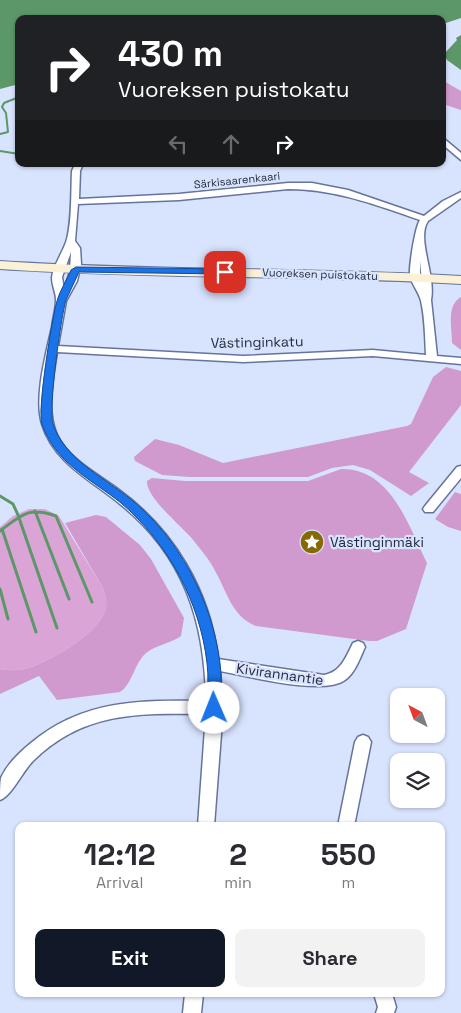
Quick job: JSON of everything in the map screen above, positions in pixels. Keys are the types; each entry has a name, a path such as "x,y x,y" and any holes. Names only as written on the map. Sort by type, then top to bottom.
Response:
{"main road":[{"name":"Vuoreksen puistokatu","path":"0,265 76,270 287,272 461,280"}],"street":[{"path":"446,143 461,158"},
{"path":"61,301 57,277 71,242 78,167"},
{"name":"Särkisaarenkaari","path":"75,202 179,197 288,186 312,186 345,192 425,219"},
{"path":"432,357 426,300 428,291 421,278 423,254 419,247 420,230 425,219 461,195"},
{"path":"71,242 76,254 76,270 61,301 46,403 47,423 52,436 70,460 125,501 140,515 178,560 193,588 202,613 214,664 214,708 206,822"},
{"name":"Västinginkatu","path":"54,349 243,360 357,353 432,357 461,361"},
{"path":"429,510 461,470"},
{"name":"Kivirannantie","path":"214,664 314,681 330,681 343,675 358,647"},
{"path":"0,792 30,752 51,736 83,718 99,713 134,707 214,708"},
{"path":"347,822 363,742"},
{"path":"192,1013 194,997"},
{"path":"384,997 387,1007 385,1013"}],"shaded area":[{"path":"0,0 461,0 461,18 446,23 446,15 15,15 15,85 0,89"},
{"path":"461,35 461,70 446,58 446,52 457,40 456,38"},
{"path":"446,82 461,91 461,110 446,105"},
{"path":"461,297 461,350 452,343 451,317 453,305"},
{"path":"446,367 461,371 461,405 409,472 429,483 411,496 370,470 353,465 332,468 308,477 190,477 162,475 135,461 134,457 155,439 179,445 223,463 407,426 411,424 433,377"},
{"path":"341,469 358,471 373,478 385,488 405,516 427,563 406,629 377,641 256,626 248,622 230,602 219,577 207,558 189,535 152,496 147,481 152,478 185,481 308,481"},
{"path":"455,492 461,494 461,531 448,527 435,519"},
{"path":"29,509 45,509 59,516 103,588 106,608 94,628 64,651 30,668 0,669 0,527 13,516"},
{"path":"96,515 106,517 140,545 151,559 184,618 181,636 147,652 137,665 127,685 120,692 57,700 39,676 0,694 0,669 21,670 43,662 75,644 94,628 101,619 106,605 103,588 65,523"}],"waterway":[{"path":"0,134 8,132 6,113 2,107 4,103 15,99"},
{"path":"0,151 15,153"},
{"path":"0,496 13,504 19,518"},
{"path":"19,518 35,512"},
{"path":"35,512 56,516 92,602"},
{"path":"35,512 69,599"},
{"path":"2,529 19,518"},
{"path":"19,518 57,628"},
{"path":"2,529 36,632"},
{"path":"0,589 8,619"}],"place":[{"name":"Västinginmäki","path":"312,542"}],"route":[{"path":"214,708 214,664 207,628 186,574 164,541 140,515 125,501 70,460 60,449 47,423 46,403 61,301 76,270 225,272"}]}
